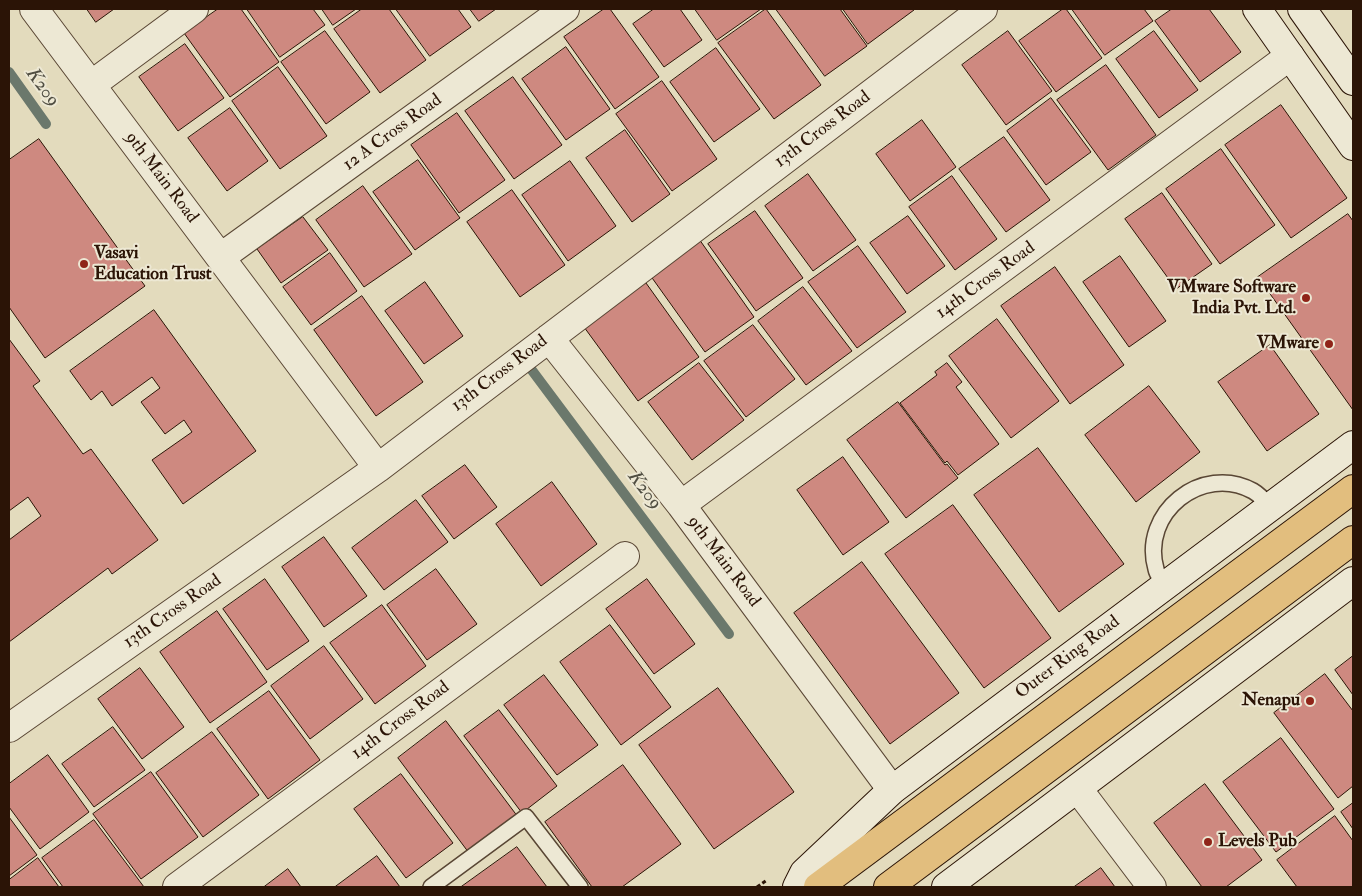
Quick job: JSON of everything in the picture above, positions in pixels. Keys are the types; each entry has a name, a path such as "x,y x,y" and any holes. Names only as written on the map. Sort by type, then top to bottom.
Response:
{"highway":[{"name":"Outer Ring Road","path":"818,887 1353,489"},
{"path":"888,887 1353,540"}],"street":[{"name":"9th Main Road","path":"34,9 378,468"},
{"path":"91,85 194,9"},
{"name":"12 A Cross Road","path":"221,257 565,9"},
{"name":"13th Cross Road","path":"9,728 378,468 983,9"},
{"path":"1257,9 1353,146"},
{"path":"1302,9 1353,81"},
{"name":"14th Cross Road","path":"681,506 1290,56"},
{"name":"9th Main Road","path":"549,338 681,506 892,790"},
{"name":"Outer Ring Road","path":"797,887 804,873 892,790 1353,445"},
{"name":"14th Cross Road","path":"177,887 625,556"},
{"path":"946,887 1353,581"},
{"path":"1078,789 1152,887"}],"lane":[{"path":"1164,586 1156,568 1153,552 1155,536 1161,519 1182,494 1199,486 1218,483 1236,484 1253,491 1270,507"},
{"path":"431,887 526,817 580,887"}],"building":[{"path":"87,9 114,9 96,22"},
{"path":"218,9 241,9 279,62 230,97 184,33"},
{"path":"247,9 313,9 325,25 280,57"},
{"path":"322,9 356,9 333,25"},
{"path":"362,9 389,9 426,60 380,93 334,29"},
{"path":"396,9 458,9 471,27 430,56"},
{"path":"470,9 496,9 479,21"},
{"path":"604,9 610,9 659,77 615,109 564,37"},
{"path":"654,9 680,9 702,40 664,67 633,24"},
{"path":"695,9 761,9 717,40"},
{"path":"766,9 821,85 774,119 718,43"},
{"path":"776,9 840,9 867,46 825,76"},
{"path":"843,9 913,9 914,10 868,44"},
{"path":"1063,9 1066,9 1102,58 1056,92 1019,41"},
{"path":"1072,9 1144,9 1153,21 1105,55"},
{"path":"1172,9 1209,9 1241,52 1200,82 1155,21"},
{"path":"325,31 370,92 326,124 281,62"},
{"path":"1008,31 1052,91 1006,125 962,65"},
{"path":"1154,31 1198,90 1159,118 1116,59"},
{"path":"185,44 224,98 178,131 139,77"},
{"path":"566,47 610,109 566,140 522,79"},
{"path":"716,48 760,109 714,142 670,82"},
{"path":"1106,65 1156,135 1108,170 1057,100"},
{"path":"278,67 327,136 280,169 232,101"},
{"path":"513,77 562,145 514,179 465,111"},
{"path":"662,81 717,159 672,191 616,114"},
{"path":"1051,98 1091,152 1046,185 1007,131"},
{"path":"1281,105 1347,198 1291,238 1225,145"},
{"path":"230,108 268,161 227,191 188,138"},
{"path":"457,113 505,180 459,213 411,145"},
{"path":"922,120 956,167 910,201 876,154"},
{"path":"625,130 670,194 632,222 586,158"},
{"path":"1004,137 1050,200 1006,232 959,169"},
{"path":"39,139 145,286 45,358 9,307 9,160"},
{"path":"1221,149 1275,225 1220,264 1166,189"},
{"path":"418,160 460,218 415,250 373,192"},
{"path":"570,161 616,226 568,261 522,195"},
{"path":"808,174 856,240 813,271 765,206"},
{"path":"952,176 997,239 955,270 909,207"},
{"path":"363,186 412,254 364,287 316,220"},
{"path":"512,190 565,265 520,297 467,222"},
{"path":"1162,193 1212,264 1176,289 1125,219"},
{"path":"755,211 803,278 756,311 708,244"},
{"name":"VMware","path":"1348,214 1353,221 1353,410 1258,277"},
{"path":"908,216 945,266 907,294 870,243"},
{"path":"303,217 328,250 281,283 257,249"},
{"path":"699,239 754,317 705,352 650,275"},
{"path":"858,246 906,312 857,348 808,282"},
{"path":"330,253 357,291 311,325 283,287"},
{"path":"1120,256 1166,321 1129,347 1083,282"},
{"path":"1055,267 1124,365 1070,404 1001,306"},
{"path":"425,282 463,336 424,364 385,311"},
{"path":"646,283 699,357 638,401 584,327"},
{"path":"803,287 852,351 806,385 758,321"},
{"path":"362,296 423,382 376,416 314,330"},
{"path":"154,310 256,451 183,504 152,460 192,432 184,420 165,434 141,402 160,388 152,377 112,406 102,391 91,400 70,371"},
{"path":"997,319 1059,401 1011,438 949,356"},
{"path":"753,325 795,379 746,417 704,361"},
{"path":"9,339 40,381 33,386 83,454 91,449 158,540 112,574 108,568 9,642 9,540 41,516 28,497 9,511"},
{"path":"1270,345 1319,414 1267,451 1218,382"},
{"path":"699,363 744,420 692,460 648,402"},
{"path":"947,363 962,382 956,387 999,444 958,475 947,461 945,463 900,403 937,375 935,372"},
{"path":"1149,386 1200,452 1136,502 1085,435"},
{"path":"898,402 945,465 947,464 958,478 906,518 847,440"},
{"path":"1038,448 1124,564 1059,612 974,495"},
{"path":"843,457 889,522 843,555 797,490"},
{"path":"465,465 497,507 454,539 422,496"},
{"path":"552,482 597,544 541,586 496,524"},
{"path":"416,500 448,542 384,590 352,548"},
{"path":"953,505 1051,638 984,688 885,554"},
{"path":"324,537 367,596 324,627 282,567"},
{"path":"862,562 959,693 890,744 794,613"},
{"path":"436,569 477,624 427,660 387,605"},
{"path":"265,579 309,641 267,670 223,609"},
{"path":"647,579 695,644 654,674 606,609"},
{"path":"382,605 426,666 375,704 330,643"},
{"path":"217,611 267,682 210,723 160,652"},
{"path":"610,625 671,707 621,745 560,662"},
{"path":"324,646 363,699 310,739 271,686"},
{"path":"1353,656 1353,695 1335,670"},
{"path":"140,668 184,727 142,759 98,699"},
{"path":"1325,674 1353,711 1353,786 1338,798 1274,713"},
{"path":"544,675 598,745 557,775 504,705"},
{"path":"718,688 794,792 714,849 639,745"},
{"path":"269,691 320,760 268,799 217,729"},
{"path":"499,710 557,786 522,813 464,736"},
{"path":"446,721 518,817 469,853 398,758"},
{"path":"113,727 145,770 94,807 62,764"},
{"path":"212,732 259,795 203,837 156,773"},
{"path":"1281,738 1334,809 1276,852 1223,782"},
{"path":"48,755 89,812 40,849 9,807 9,784"},
{"path":"623,765 681,844 622,887 592,887 545,822"},
{"path":"151,772 198,837 141,879 93,814"},
{"path":"401,774 453,843 406,878 354,809"},
{"name":"Levels Pub","path":"1205,784 1262,860 1226,887 1202,887 1154,823"},
{"path":"1353,803 1353,829 1341,812"},
{"path":"1335,816 1353,841 1353,887 1297,887 1277,860"},
{"path":"9,817 37,855 9,876"},
{"path":"94,820 144,887 63,887 42,858"},
{"path":"517,847 547,887 461,887"},
{"path":"377,856 400,887 335,887"},
{"path":"38,858 59,887 9,887 9,880"},
{"path":"1101,868 1115,887 1074,887"},
{"path":"288,869 301,887 264,887"}],"waterway":[{"name":"K209","path":"9,72 46,124"},
{"name":"K209","path":"531,369 729,634"}],"place":[{"name":"Vasavi Education Trust","path":"84,264"},
{"name":"VMware Software India Pvt. Ltd.","path":"1306,298"},
{"name":"VMware","path":"1329,344"},
{"name":"Nenapu","path":"1310,701"},
{"name":"Levels Pub","path":"1208,842"}]}
